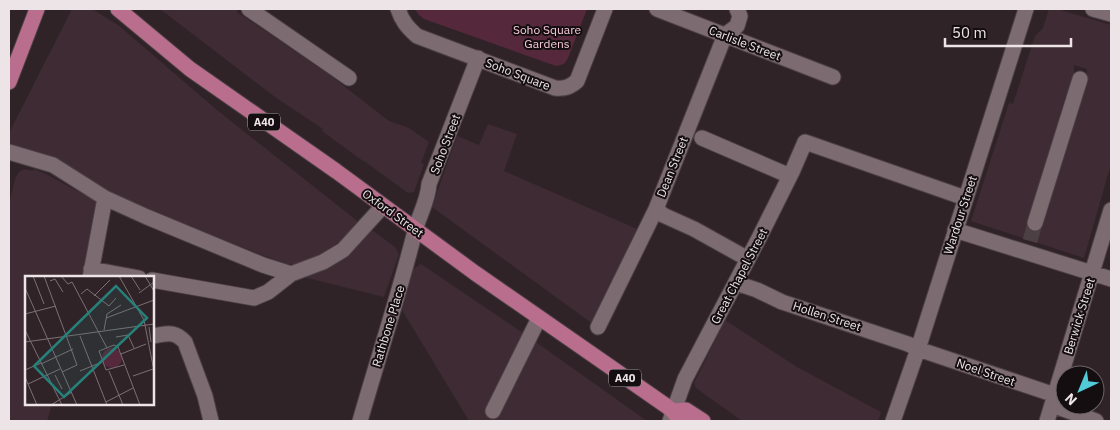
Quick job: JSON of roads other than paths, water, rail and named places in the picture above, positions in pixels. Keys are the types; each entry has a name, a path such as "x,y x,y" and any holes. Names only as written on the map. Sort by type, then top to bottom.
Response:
{"main road":[{"path":"9,82 37,9"},
{"name":"Oxford Street","path":"118,9 190,69 383,206 417,223 539,318 674,418 686,410 702,421"}],"street":[{"path":"249,9 349,78"},
{"name":"Soho Square","path":"398,9 404,23 417,36 555,88 564,89 572,86 581,74 605,9"},
{"name":"Carlisle Street","path":"657,9 833,77"},
{"name":"Dean Street","path":"598,326 656,209 725,35 737,26 740,16 737,9"},
{"name":"Wardour Street","path":"893,421 918,349 1026,9"},
{"name":"Soho Street","path":"417,223 429,192 429,184 478,58"},
{"path":"1035,223 1080,79"},
{"path":"702,138 790,176"},
{"name":"Great Chapel Street","path":"674,418 685,379 743,286 748,259 805,142 965,198"},
{"path":"9,152 53,165 101,195 254,261 291,274"},
{"path":"101,195 90,273 119,276"},
{"path":"154,280 254,298 268,292 291,274 323,262 342,250 383,206"},
{"path":"656,209 663,215 694,229 748,259"},
{"name":"Berwick Street","path":"1047,421 1111,210"},
{"name":"Rathbone Place","path":"360,421 411,250 417,223"},
{"path":"955,230 1028,246 1111,279"},
{"name":"Hollen Street","path":"743,286 782,302 856,325 918,349"},
{"path":"493,411 539,318"},
{"path":"154,336 171,333 179,335 185,342 205,396 210,421"},
{"name":"Noel Street","path":"918,349 1053,400 1096,421"}],"tunnel":[{"path":"1030,241 1035,223"}],"park label":[{"name":"Soho Square Gardens","path":"547,36"}]}
